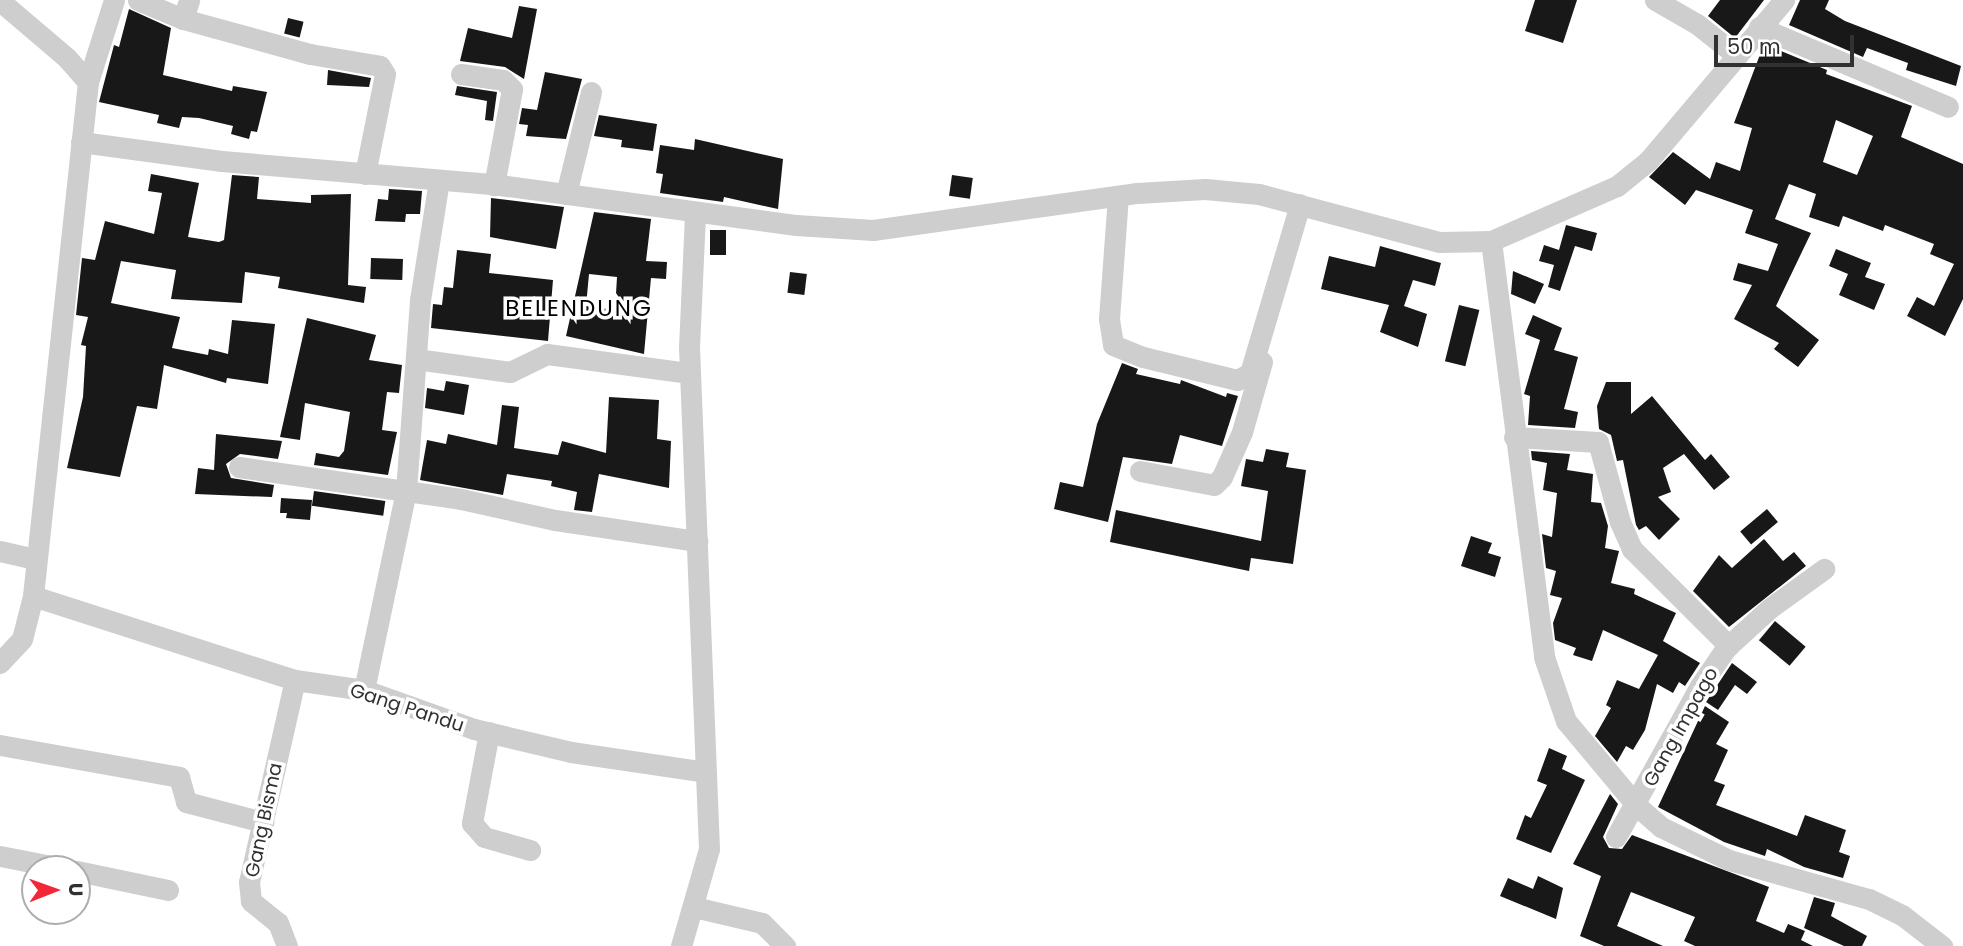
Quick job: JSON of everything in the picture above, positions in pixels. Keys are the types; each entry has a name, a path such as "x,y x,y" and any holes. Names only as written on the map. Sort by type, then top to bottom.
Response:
{"street":[{"path":"0,663 22,639 33,596 88,82 114,0"},
{"path":"138,0 186,9 310,54 380,66 385,74 365,174"},
{"path":"1654,0 1697,24 1736,55"},
{"path":"82,142 222,162 494,185 695,213 873,230 1118,196 1205,189 1259,194 1440,242 1491,241 1617,186 1648,161 1784,0"},
{"path":"0,1 67,58 88,82"},
{"path":"1759,27 1948,107"},
{"path":"461,74 503,80 513,89 494,185"},
{"path":"566,194 591,92"},
{"path":"363,690 406,491 420,300 439,180"},
{"path":"1118,196 1110,319 1113,345 1143,357 1237,380 1250,373 1304,205"},
{"path":"1140,471 1214,485 1222,477 1242,432 1304,205"},
{"path":"681,946 709,849 690,373 695,213"},
{"path":"1491,241 1544,657 1555,699 1582,745 1637,806 1661,827 1718,855 1869,898 1902,915 1942,946"},
{"path":"416,359 510,372 540,355 554,355 690,373"},
{"path":"1514,437 1597,440 1620,522 1632,550 1729,646"},
{"path":"239,467 406,491 697,541"},
{"path":"0,551 36,559"},
{"name":"Gang Impago","path":"1616,837 1637,806 1695,696 1729,646 1770,607 1824,569"},
{"name":"Gang Pandu","path":"33,596 295,680 363,690 489,732 571,752 706,772"},
{"name":"Gang Bisma","path":"287,946 278,923 256,907 249,894 295,680"},
{"path":"489,732 472,823 484,837 530,850"},
{"path":"0,745 178,777 186,802 263,822"},
{"path":"0,856 21,860"},
{"path":"91,874 168,890"},
{"path":"694,907 762,923 785,946"}],"building":[{"path":"1535,0 1577,0 1563,43 1525,31"},
{"path":"1720,0 1764,0 1735,38 1708,16"},
{"path":"1800,0 1829,0 1825,9 1845,21 1961,66 1956,86 1906,70 1908,63 1867,48 1863,57 1789,25"},
{"path":"519,6 537,9 524,79 505,67 460,61 468,28 512,38"},
{"path":"129,9 171,28 163,75 232,91 233,86 267,92 257,132 251,131 249,139 231,134 233,126 182,117 179,128 157,123 159,115 99,102 114,45 119,47"},
{"path":"288,18 304,22 300,37 284,34"},
{"path":"1764,44 1827,70 1826,74 1912,106 1901,137 1963,164 1963,299 1945,336 1907,316 1917,297 1934,306 1954,264 1930,254 1934,244 1885,225 1883,231 1843,216 1839,227 1809,217 1816,194 1789,184 1775,219 1811,233 1776,306 1819,340 1798,367 1774,349 1779,343 1734,319 1752,285 1733,280 1738,263 1768,271 1778,244 1745,233 1753,210 1696,190 1685,205 1649,177 1673,152 1710,179 1716,162 1740,171 1752,128 1734,123","holes":["1836,120 1873,136 1857,175 1823,162"]},
{"path":"328,70 371,78 369,87 327,85"},
{"path":"545,72 582,79 566,139 526,136 528,125 519,124 522,108 537,110"},
{"path":"457,86 497,92 493,121 485,120 487,101 455,95"},
{"path":"599,115 657,124 653,151 621,147 622,140 594,136"},
{"path":"695,139 783,159 778,209 724,197 723,202 660,193 663,174 656,173 660,145 694,150"},
{"path":"151,174 199,183 188,237 219,242 224,240 232,175 259,177 257,199 311,203 311,195 351,194 348,285 366,287 364,303 278,288 280,277 245,272 242,303 171,299 176,270 121,261 111,303 180,317 172,348 208,355 209,349 228,354 232,320 275,324 268,384 227,378 226,383 164,365 157,409 137,406 120,477 67,468 83,397 86,346 81,345 88,317 76,315 82,258 95,260 105,221 154,234 162,193 148,191"},
{"path":"952,175 973,178 970,199 949,196"},
{"path":"389,189 422,191 420,214 406,214 405,222 375,221 378,199 388,200"},
{"path":"491,198 564,207 556,249 490,237"},
{"path":"594,212 651,219 646,261 667,262 666,279 651,278 644,354 566,336","holes":["589,274 617,277 615,310 586,306"]},
{"path":"1566,225 1597,233 1592,251 1575,246 1560,291 1548,287 1554,265 1539,261 1544,245 1559,250"},
{"path":"710,230 726,230 726,255 710,255"},
{"path":"1380,246 1441,263 1435,286 1413,280 1404,306 1427,314 1418,347 1380,332 1389,305 1321,289 1329,256 1375,267"},
{"path":"1836,249 1871,263 1865,277 1885,284 1874,310 1839,295 1848,274 1829,266"},
{"path":"457,250 491,254 489,273 553,280 548,341 431,328 433,304 442,305 444,287 453,288"},
{"path":"371,258 403,259 402,280 370,279"},
{"path":"1513,271 1544,284 1535,304 1511,294"},
{"path":"790,272 807,274 804,295 787,293"},
{"path":"1459,305 1479,310 1465,366 1445,361"},
{"path":"1533,315 1562,328 1554,350 1578,357 1564,409 1578,412 1575,428 1528,425 1530,396 1524,394 1540,340 1525,334"},
{"path":"307,318 376,335 369,360 402,365 399,393 387,392 382,430 397,432 388,475 314,465 316,453 339,457 344,451 350,412 305,403 300,440 280,437"},
{"path":"1122,363 1138,369 1136,374 1180,384 1181,380 1226,397 1227,393 1238,396 1222,446 1180,435 1172,464 1123,457 1108,522 1054,509 1060,482 1083,487 1097,424"},
{"path":"446,381 469,385 464,415 425,408 427,388 444,391"},
{"path":"1606,382 1631,382 1631,414 1652,396 1705,460 1711,454 1730,477 1714,490 1684,454 1663,468 1671,492 1658,497 1680,519 1659,540 1646,526 1639,530 1636,525 1623,460 1617,461 1611,435 1599,429 1597,406"},
{"path":"609,397 659,400 657,439 671,441 669,488 599,474 592,512 574,510 577,492 551,486 552,481 507,474 503,495 420,480 427,440 446,444 448,434 497,445 502,405 519,407 514,448 558,455 562,441 606,453"},
{"path":"216,434 282,441 278,459 240,454 226,464 231,478 274,485 272,497 195,494 198,468 214,470"},
{"path":"1266,449 1289,453 1286,467 1306,470 1293,564 1251,558 1249,571 1110,542 1116,510 1261,541 1268,491 1241,486 1246,459 1263,462"},
{"path":"1531,451 1570,454 1567,470 1593,474 1591,502 1601,503 1608,526 1605,548 1619,551 1611,583 1635,589 1634,594 1676,613 1663,641 1700,663 1685,686 1679,682 1673,693 1657,684 1645,730 1633,750 1626,746 1617,762 1595,736 1611,708 1606,705 1617,680 1639,689 1658,655 1603,630 1592,661 1573,655 1576,648 1555,640 1553,623 1562,598 1550,595 1556,571 1546,568 1542,534 1552,537 1557,493 1543,490 1547,463 1532,460"},
{"path":"314,491 385,501 383,516 312,506"},
{"path":"281,498 312,500 310,520 286,518 287,513 280,513"},
{"path":"1767,509 1778,522 1751,545 1740,531"},
{"path":"1471,536 1492,543 1488,553 1501,557 1495,577 1461,566"},
{"path":"1764,539 1783,561 1794,552 1806,566 1729,627 1693,591 1719,555 1732,568"},
{"path":"1775,621 1806,647 1790,666 1759,640"},
{"path":"1732,663 1757,682 1747,694 1735,685 1718,710 1706,702"},
{"path":"1705,706 1729,722 1716,744 1728,750 1714,781 1725,785 1716,805 1797,836 1805,815 1846,830 1839,852 1850,856 1843,878 1804,867 1767,849 1765,856 1724,842 1658,807"},
{"path":"1549,748 1567,756 1562,769 1585,780 1551,853 1516,839 1525,815 1531,818 1547,785 1537,781"},
{"path":"1610,794 1618,804 1603,837 1609,848 1622,849 1632,835 1769,887 1756,921 1784,933 1788,924 1805,931 1801,940 1813,946 1695,946 1684,941 1695,917 1631,892 1617,926 1663,946 1604,946 1580,936 1601,876 1573,864"},
{"path":"1538,876 1563,888 1556,919 1500,896 1508,878 1533,889"},
{"path":"1814,897 1835,903 1831,916 1867,936 1862,946 1844,946 1804,928"}],"district":[{"name":"BELENDUNG","path":"579,308"}]}
